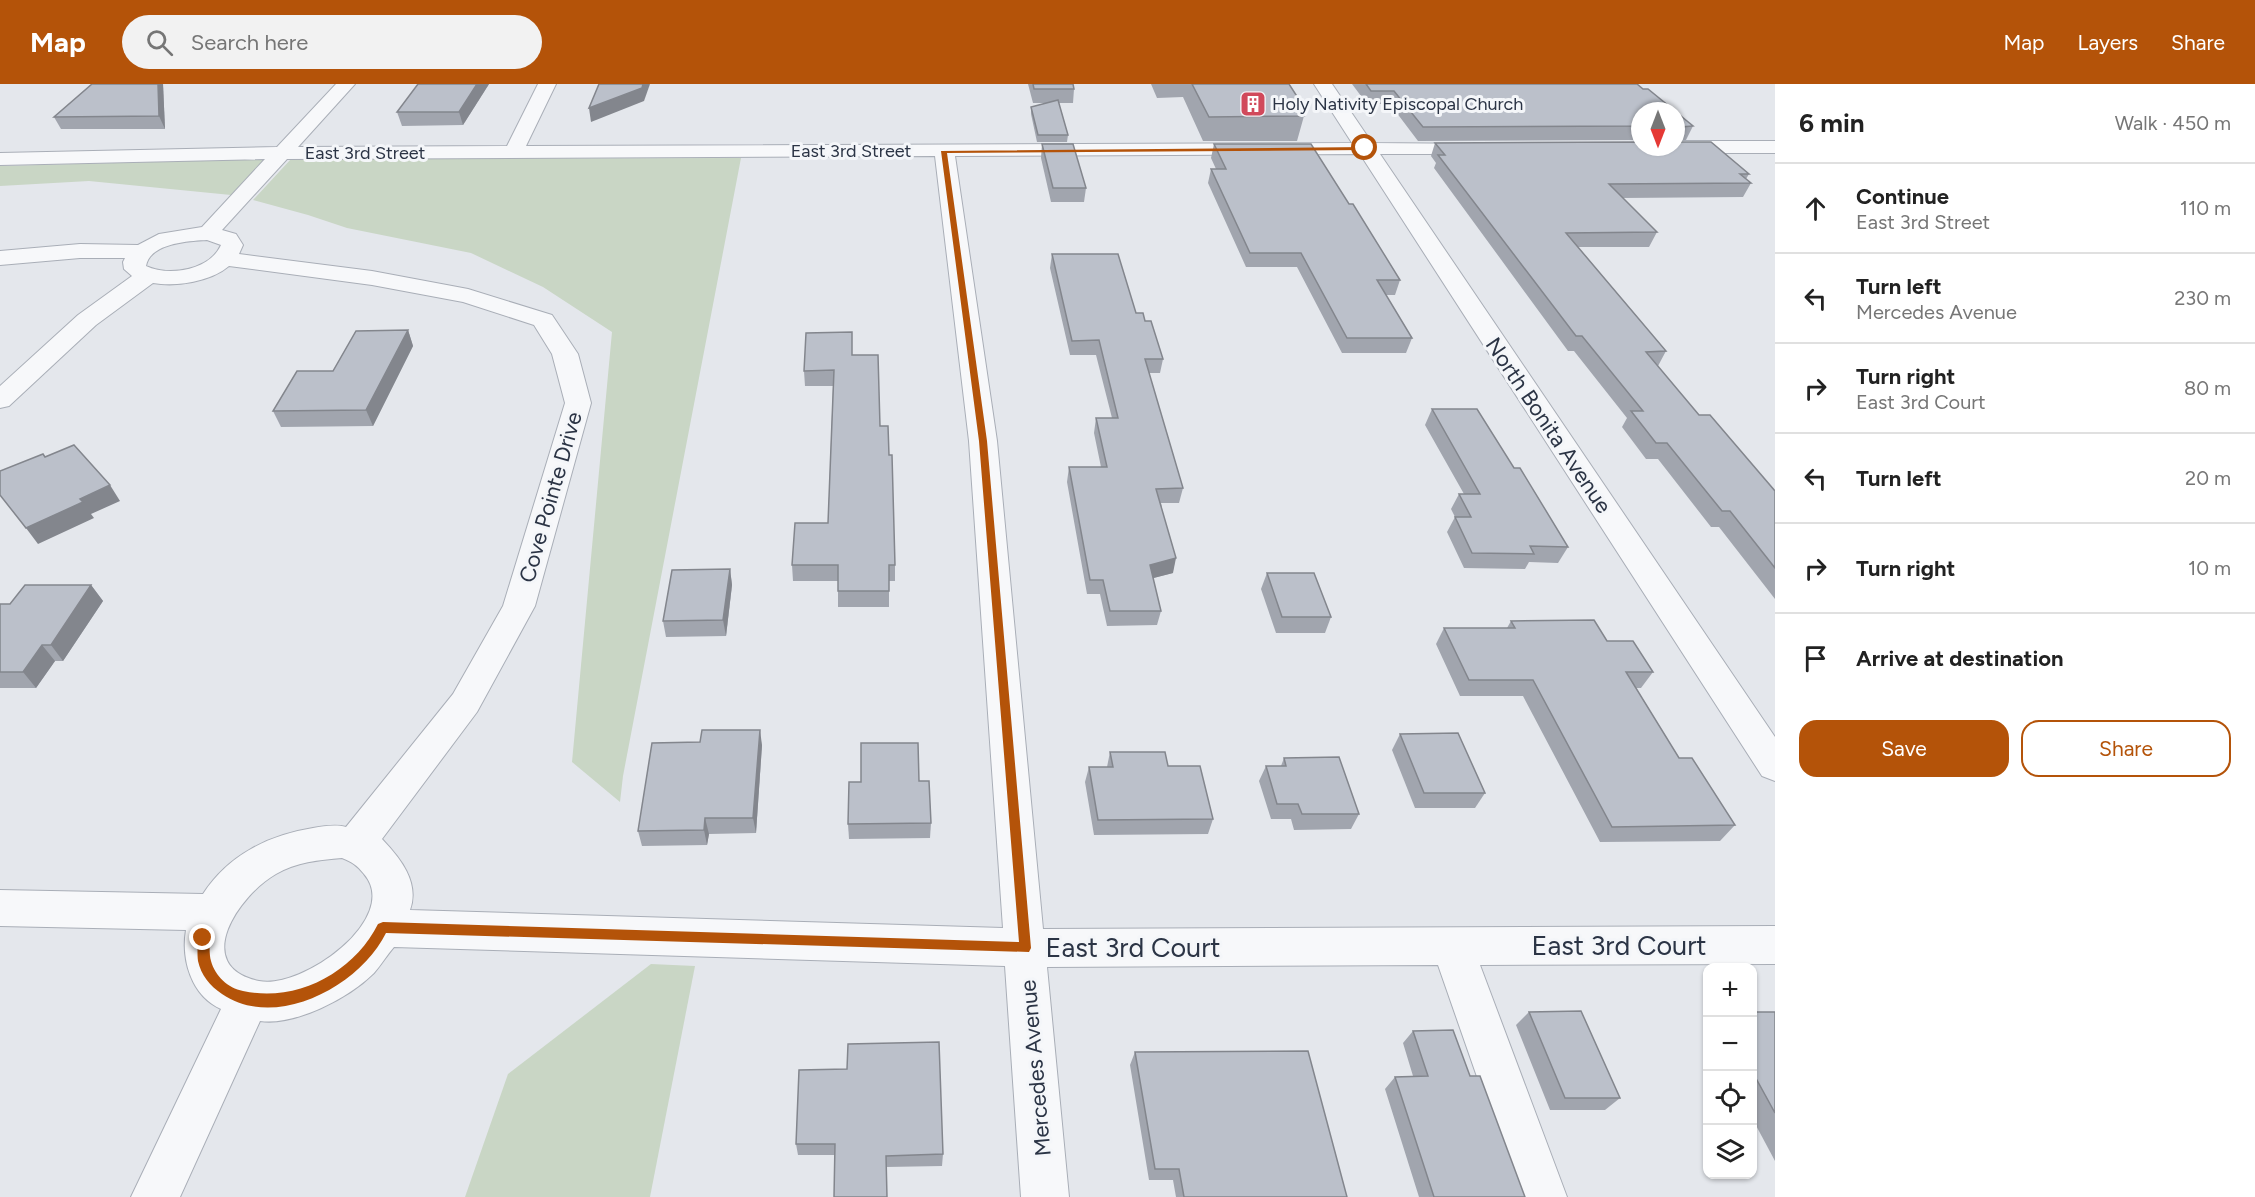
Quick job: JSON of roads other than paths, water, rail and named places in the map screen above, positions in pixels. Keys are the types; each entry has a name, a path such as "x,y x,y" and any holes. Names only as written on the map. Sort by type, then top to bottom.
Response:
{"street":[{"path":"208,233 346,84"},
{"path":"513,153 547,84"},
{"name":"North Bonita Avenue","path":"1323,84 1775,766"},
{"path":"1685,147 1775,147"},
{"path":"1752,147 1775,166"},
{"name":"East 3rd Street","path":"0,159 284,153 1494,148"},
{"name":"Mercedes Avenue","path":"944,151 983,441 1046,1197"},
{"path":"0,258 80,251 145,264 168,278 208,269 225,259 231,252 232,245 228,239 208,233 179,236 163,241 145,264 0,400"},
{"name":"Cove Pointe Drive","path":"225,259 393,282 468,296 543,320 565,354 578,402 519,606 465,703 354,846"},
{"path":"342,842 354,846 367,850 384,866 393,888 390,914 376,942 352,968 321,987 291,999 261,1001 248,999 234,995 214,982 204,961 203,938 213,912 229,888 252,868 282,852 312,843 342,842"},
{"path":"0,908 213,912"},
{"name":"East 3rd Court","path":"383,928 1025,948 1775,945"},
{"path":"1452,946 1543,1197"},
{"path":"155,1197 248,999"}],"place":[{"name":"Holy Nativity Episcopal Church","path":"1253,104"}]}
